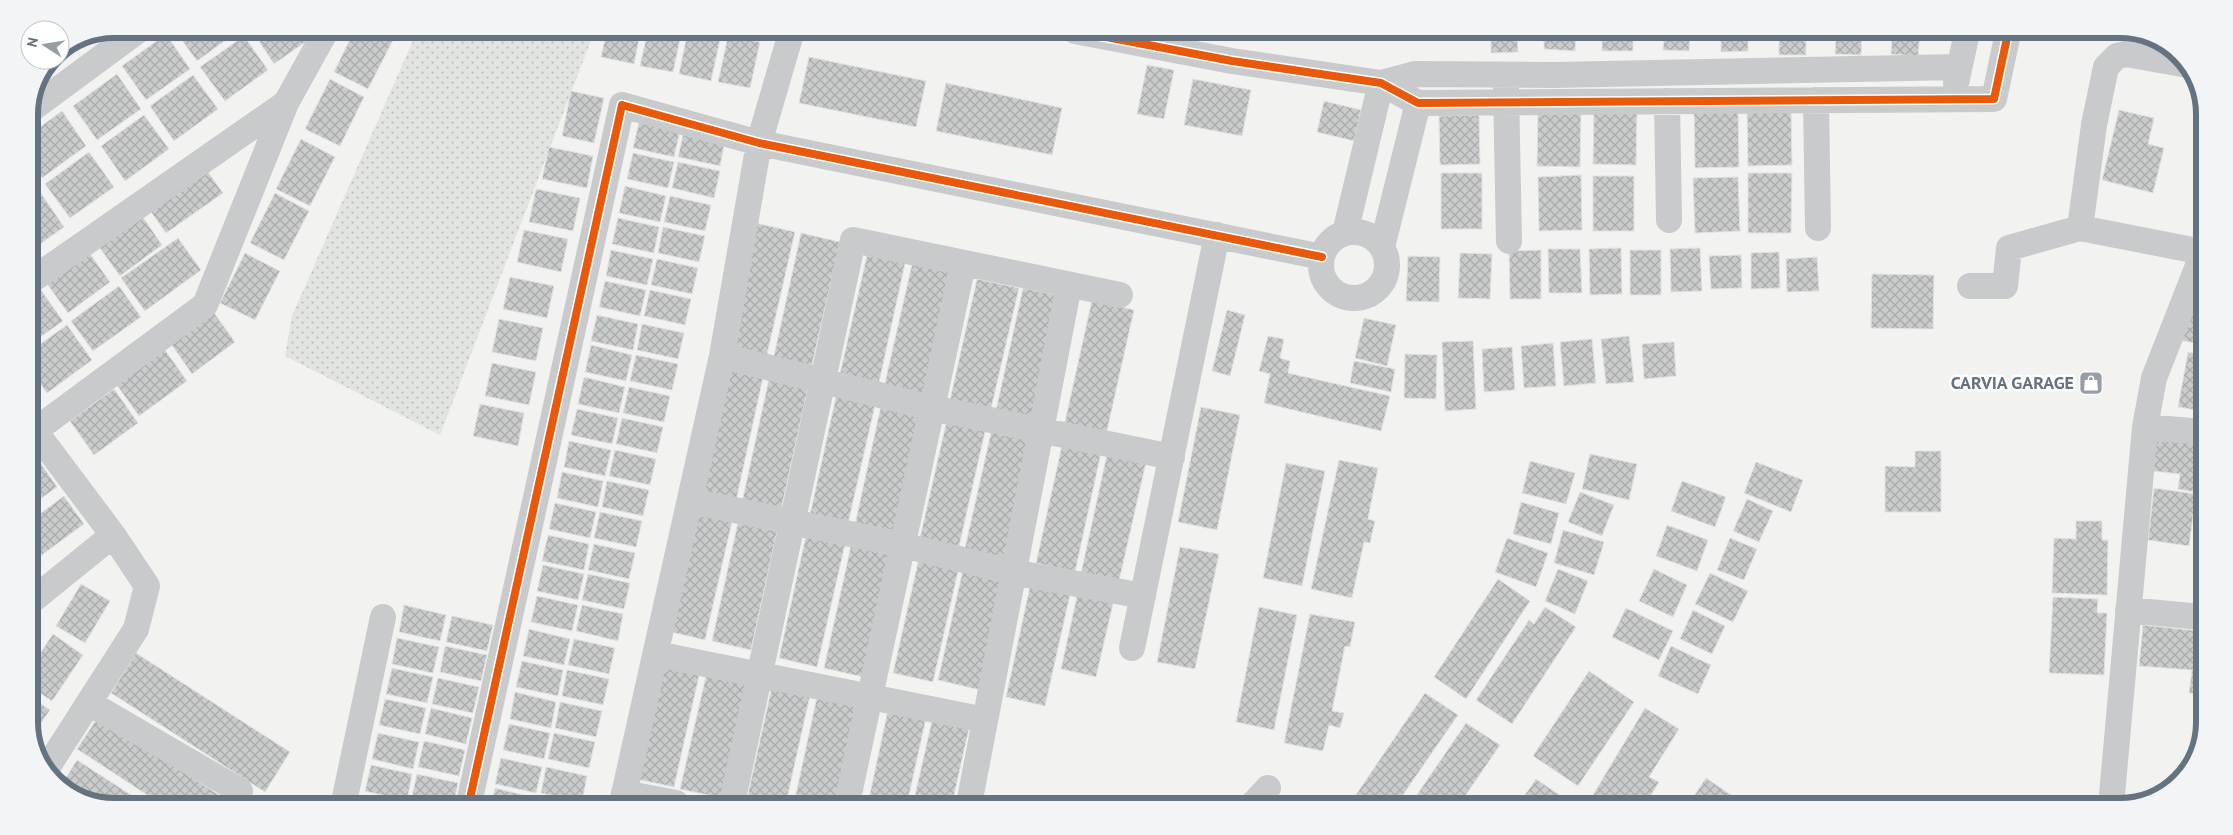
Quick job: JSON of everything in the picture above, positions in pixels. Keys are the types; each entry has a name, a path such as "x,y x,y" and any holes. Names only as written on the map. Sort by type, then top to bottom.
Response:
{"street":[{"path":"39,104 128,38"},
{"path":"38,425 205,305 286,103 322,38"},
{"path":"623,798 722,356 758,143 790,38"},
{"path":"1112,38 1232,61 1380,83 1418,103 1506,104 1994,99 2007,38"},
{"path":"1952,99 1966,38"},
{"path":"2080,228 2094,125 2106,67 2117,56 2126,54 2176,63"},
{"path":"1380,83 1415,74 1505,75 1959,67"},
{"path":"1505,75 1509,241"},
{"path":"1345,233 1380,83"},
{"path":"1816,100 1818,228"},
{"path":"1667,101 1669,220"},
{"path":"38,276 286,103"},
{"path":"1382,246 1366,234 1356,231 1336,237 1328,245 1322,257 1323,275 1327,284 1334,292 1353,299 1363,298 1377,290 1386,277 1387,261 1382,246 1418,103"},
{"path":"470,798 622,105 758,143 1322,257"},
{"path":"1970,286 2005,286 2009,248 2080,228 2195,251"},
{"path":"1132,648 1217,236"},
{"path":"733,798 853,240 1120,295"},
{"path":"848,798 964,264"},
{"path":"2112,798 2145,427 2154,378 2195,273"},
{"path":"970,798 1012,572 1069,285"},
{"path":"722,356 822,379 932,408 1172,457"},
{"path":"2145,427 2196,431"},
{"path":"38,439 113,536 147,586 136,629 50,764"},
{"path":"691,501 903,544 1012,572 1143,596"},
{"path":"38,596 113,536"},
{"path":"2128,610 2196,617"},
{"path":"345,798 383,617"},
{"path":"656,654 985,720"},
{"path":"89,703 240,791"}],"shaded area":[{"path":"414,38 592,38 440,435 285,356 292,316"}],"building":[{"path":"160,38 169,38 190,69 146,100 122,66"},
{"path":"180,38 229,38 197,61"},
{"path":"241,38 245,38 268,70 225,101 200,67"},
{"path":"257,38 311,38 274,64"},
{"path":"351,38 389,38 393,40 368,89 334,72"},
{"path":"605,38 639,38 634,64 601,57"},
{"path":"646,38 680,38 673,72 640,66"},
{"path":"686,38 720,38 711,81 679,74"},
{"path":"728,38 760,42 750,88 718,82"},
{"path":"1491,38 1517,38 1518,52 1491,53"},
{"path":"1544,38 1576,38 1575,51 1544,49"},
{"path":"1602,38 1633,38 1633,51 1602,51"},
{"path":"1664,38 1690,38 1689,51 1663,50"},
{"path":"1721,38 1748,38 1748,51 1721,52"},
{"path":"1806,38 1806,55 1779,55 1779,39 1758,39"},
{"path":"1836,38 1862,38 1861,55 1835,54"},
{"path":"1880,38 1920,38 1918,56 1891,54 1892,39"},
{"path":"76,47 77,49 70,55 70,51"},
{"path":"809,57 926,81 916,127 799,103"},
{"path":"1147,65 1174,70 1164,119 1137,114"},
{"path":"117,74 141,109 97,140 73,106"},
{"path":"193,75 218,109 174,141 150,106"},
{"path":"330,79 364,97 340,146 305,129"},
{"path":"1193,79 1251,90 1242,136 1184,125"},
{"path":"946,83 1062,108 1052,155 936,131"},
{"path":"571,91 604,98 594,143 562,136"},
{"path":"1324,101 1361,110 1354,141 1317,132"},
{"path":"1594,108 1637,109 1636,165 1593,164"},
{"path":"1791,108 1792,165 1748,166 1747,109"},
{"path":"1738,110 1739,167 1695,168 1694,111"},
{"path":"2119,110 2154,118 2148,144 2164,148 2153,193 2102,180"},
{"path":"62,111 86,146 42,178 38,172 38,128"},
{"path":"1538,111 1581,111 1580,167 1537,166"},
{"path":"144,115 169,149 125,181 101,146"},
{"path":"1479,115 1480,164 1440,165 1439,116"},
{"path":"639,122 680,131 674,157 633,148"},
{"path":"684,131 725,140 720,166 678,157"},
{"path":"301,139 335,157 310,206 276,189"},
{"path":"549,147 593,156 587,188 542,179"},
{"path":"89,152 114,187 70,218 45,184"},
{"path":"633,153 674,162 668,188 627,179"},
{"path":"678,162 720,171 714,198 672,188"},
{"path":"205,168 223,193 166,233 149,209"},
{"path":"1441,173 1482,173 1482,229 1441,229"},
{"path":"1748,173 1792,173 1791,233 1748,233"},
{"path":"1581,175 1582,230 1539,231 1538,177"},
{"path":"1593,176 1634,176 1634,231 1593,231"},
{"path":"1738,177 1740,231 1695,233 1693,178"},
{"path":"625,186 666,196 660,222 619,213"},
{"path":"536,189 580,198 573,231 529,222"},
{"path":"40,192 64,227 38,246 38,193"},
{"path":"275,193 309,211 284,260 250,243"},
{"path":"670,196 711,205 705,231 664,222"},
{"path":"140,213 162,245 120,276 97,244"},
{"path":"618,218 659,227 654,253 612,244"},
{"path":"756,223 795,232 766,359 727,351"},
{"path":"663,227 705,236 699,262 658,253"},
{"path":"524,230 568,239 561,272 517,262"},
{"path":"801,233 840,242 811,369 773,360"},
{"path":"178,238 201,270 145,311 121,278"},
{"path":"1621,248 1622,294 1590,295 1589,249"},
{"path":"1700,248 1702,291 1671,292 1670,249"},
{"path":"1548,249 1580,249 1582,293 1549,293"},
{"path":"611,250 653,259 647,285 606,276"},
{"path":"1541,250 1541,299 1510,299 1509,251"},
{"path":"1630,250 1661,250 1661,295 1630,295"},
{"path":"88,251 110,282 68,313 45,281"},
{"path":"868,251 906,259 878,387 839,378"},
{"path":"1779,252 1780,288 1751,289 1751,253"},
{"path":"245,253 280,271 255,320 220,303"},
{"path":"1460,253 1492,254 1490,299 1458,298"},
{"path":"1741,255 1742,288 1711,289 1709,256"},
{"path":"1408,256 1440,257 1439,302 1406,301"},
{"path":"1817,257 1819,291 1787,292 1786,259"},
{"path":"657,259 698,268 692,294 651,285"},
{"path":"913,260 951,269 923,396 884,387"},
{"path":"1872,274 1934,275 1933,329 1871,328"},
{"path":"510,277 554,286 547,318 503,309"},
{"path":"977,279 1019,288 991,409 950,400"},
{"path":"605,281 646,290 640,316 599,307"},
{"path":"38,286 63,321 38,339"},
{"path":"119,286 141,317 93,351 71,321"},
{"path":"1023,288 1066,297 1039,420 996,410"},
{"path":"650,290 691,299 685,325 644,316"},
{"path":"1092,300 1134,310 1106,435 1064,426"},
{"path":"2185,302 2195,304 2195,343 2178,340"},
{"path":"212,310 235,342 192,374 169,341"},
{"path":"1227,310 1245,315 1230,376 1212,371"},
{"path":"597,315 638,324 633,350 591,341"},
{"path":"1364,318 1396,325 1387,366 1355,358"},
{"path":"499,319 543,328 536,361 492,352"},
{"path":"642,324 684,333 678,359 637,350"},
{"path":"67,325 92,360 47,393 38,380 38,346"},
{"path":"1268,336 1284,339 1280,358 1290,361 1288,373 1390,396 1381,431 1264,403 1270,374 1259,371"},
{"path":"1629,336 1634,382 1606,384 1601,339"},
{"path":"1592,339 1596,383 1564,386 1560,342"},
{"path":"1473,341 1476,409 1445,411 1442,342"},
{"path":"1674,342 1676,376 1644,379 1642,344"},
{"path":"1553,343 1556,386 1524,388 1521,346"},
{"path":"591,345 632,355 626,381 585,372"},
{"path":"1512,347 1515,390 1484,392 1482,349"},
{"path":"165,350 187,381 139,416 116,384"},
{"path":"2188,352 2195,354 2195,410 2178,407"},
{"path":"1405,354 1437,355 1436,399 1404,398"},
{"path":"636,355 678,364 672,390 630,381"},
{"path":"1354,361 1395,369 1391,392 1350,383"},
{"path":"492,363 536,372 529,405 485,396"},
{"path":"725,365 764,373 736,501 697,492"},
{"path":"770,374 809,383 781,510 742,502"},
{"path":"584,377 625,387 619,413 578,404"},
{"path":"629,387 670,396 664,422 623,413"},
{"path":"114,389 138,423 94,455 70,421"},
{"path":"837,392 876,401 847,528 809,519"},
{"path":"882,401 921,410 893,537 854,529"},
{"path":"480,404 524,413 518,446 473,436"},
{"path":"1201,407 1240,415 1217,530 1178,522"},
{"path":"577,409 618,418 612,444 571,435"},
{"path":"948,415 987,423 958,551 919,542"},
{"path":"622,418 663,427 657,453 616,444"},
{"path":"993,424 1032,433 1003,560 964,552"},
{"path":"2157,435 2196,440 2196,492 2178,489 2180,474 2152,471"},
{"path":"1064,436 1103,444 1075,572 1036,563"},
{"path":"569,441 611,450 605,476 564,467"},
{"path":"1109,445 1148,454 1119,581 1081,573"},
{"path":"615,450 656,459 650,485 609,476"},
{"path":"1915,451 1941,451 1941,512 1885,512 1885,466 1915,467"},
{"path":"1590,454 1637,464 1629,500 1582,489"},
{"path":"38,459 57,487 38,501"},
{"path":"1339,460 1378,468 1368,519 1375,521 1370,543 1364,542 1352,598 1311,589"},
{"path":"1530,461 1575,473 1566,504 1522,493"},
{"path":"1756,462 1803,480 1791,512 1744,493"},
{"path":"1286,463 1325,471 1302,586 1263,578"},
{"path":"562,472 603,481 598,507 557,498"},
{"path":"607,481 649,490 643,516 602,507"},
{"path":"1682,481 1726,497 1715,527 1671,511"},
{"path":"2154,488 2196,494 2189,546 2148,540"},
{"path":"1580,492 1614,505 1602,536 1568,522"},
{"path":"64,496 84,524 39,557 38,515"},
{"path":"1747,499 1773,511 1759,542 1733,531"},
{"path":"1521,502 1559,513 1551,544 1513,534"},
{"path":"555,503 596,512 590,538 549,529"},
{"path":"695,504 734,513 705,640 667,631"},
{"path":"600,512 642,521 636,547 594,538"},
{"path":"740,513 779,522 751,650 712,641"},
{"path":"2076,521 2102,521 2102,540 2108,540 2107,595 2052,593 2054,538 2076,539"},
{"path":"1667,525 1708,540 1697,571 1656,556"},
{"path":"1563,530 1604,542 1594,575 1554,563"},
{"path":"807,531 846,540 817,667 779,658"},
{"path":"548,535 589,544 584,570 542,561"},
{"path":"1507,538 1548,553 1536,587 1495,572"},
{"path":"1730,538 1757,549 1744,580 1717,570"},
{"path":"852,541 891,549 863,677 824,668"},
{"path":"594,544 635,553 629,579 588,570"},
{"path":"1180,547 1219,554 1195,669 1157,662"},
{"path":"919,558 959,567 933,682 893,673"},
{"path":"543,565 584,574 578,600 537,591"},
{"path":"964,565 1006,574 980,690 938,680"},
{"path":"1558,569 1588,581 1575,614 1545,601"},
{"path":"1654,569 1687,585 1673,617 1639,601"},
{"path":"1710,573 1748,591 1733,622 1695,604"},
{"path":"588,574 630,583 624,609 582,600"},
{"path":"1032,577 1072,586 1045,706 1006,697"},
{"path":"1498,579 1530,601 1466,699 1434,677"},
{"path":"81,584 110,601 85,643 56,626"},
{"path":"1079,587 1115,595 1096,677 1061,669"},
{"path":"537,596 578,605 572,631 531,622"},
{"path":"2053,597 2098,599 2097,613 2107,613 2104,675 2049,673"},
{"path":"404,605 446,615 440,641 399,632"},
{"path":"582,605 623,614 618,641 576,631"},
{"path":"1259,607 1297,615 1274,730 1236,722"},
{"path":"1545,607 1576,627 1512,724 1476,700 1529,620 1534,624"},
{"path":"1626,608 1673,631 1659,660 1612,637"},
{"path":"1693,610 1725,626 1712,654 1680,639"},
{"path":"1310,614 1355,622 1350,647 1345,646 1332,711 1344,713 1340,728 1329,725 1323,751 1284,743"},
{"path":"452,616 493,625 487,651 446,642"},
{"path":"2143,625 2196,631 2196,694 2189,693 2192,670 2139,666"},
{"path":"529,629 570,639 564,665 523,656"},
{"path":"53,634 83,655 52,701 38,692 38,656"},
{"path":"397,638 439,647 433,673 392,664"},
{"path":"574,639 615,648 609,674 568,665"},
{"path":"445,646 487,655 481,681 440,672"},
{"path":"1671,646 1711,665 1698,694 1658,676"},
{"path":"136,653 290,752 265,792 111,693"},
{"path":"662,658 701,667 674,787 636,779"},
{"path":"522,661 563,670 558,696 516,687"},
{"path":"708,667 748,676 721,798 680,789"},
{"path":"392,668 433,677 427,703 386,694"},
{"path":"567,670 609,679 603,705 562,696"},
{"path":"1589,671 1634,702 1578,786 1533,756"},
{"path":"438,678 479,687 473,713 432,704"},
{"path":"773,682 811,691 787,798 747,798"},
{"path":"515,692 556,702 551,728 510,719"},
{"path":"818,692 860,701 838,798 795,798"},
{"path":"1425,693 1458,715 1401,798 1354,798"},
{"path":"385,699 426,708 420,734 379,725"},
{"path":"38,702 50,710 38,727"},
{"path":"560,702 602,711 596,737 555,728"},
{"path":"889,705 927,714 908,798 869,798"},
{"path":"431,708 472,718 466,744 425,734"},
{"path":"1645,708 1679,729 1649,777 1659,782 1649,798 1598,798 1593,795"},
{"path":"933,716 970,724 953,798 914,798"},
{"path":"98,717 224,798 152,798 77,749"},
{"path":"1466,723 1500,745 1464,798 1415,798"},
{"path":"509,724 550,733 544,759 503,750"},
{"path":"378,733 419,742 413,769 372,759"},
{"path":"554,733 595,742 589,768 548,759"},
{"path":"424,741 465,750 459,776 418,767"},
{"path":"501,758 542,767 536,793 495,784"},
{"path":"77,760 136,798 99,796 80,790 65,780"},
{"path":"371,765 412,774 408,798 394,798 365,791"},
{"path":"546,767 587,776 583,798 564,798 541,793"},
{"path":"417,774 458,783 455,798 411,798"},
{"path":"1706,778 1736,798 1693,798"},
{"path":"1536,779 1564,798 1523,798"},
{"path":"495,788 536,798 493,798"}],"cycle path":[{"path":"1112,38 1232,61 1381,83 1418,103 1994,99 2007,38"},
{"path":"470,798 622,105 759,143 1322,257"}],"place":[{"name":"CARVIA GARAGE","path":"2091,383"}]}
